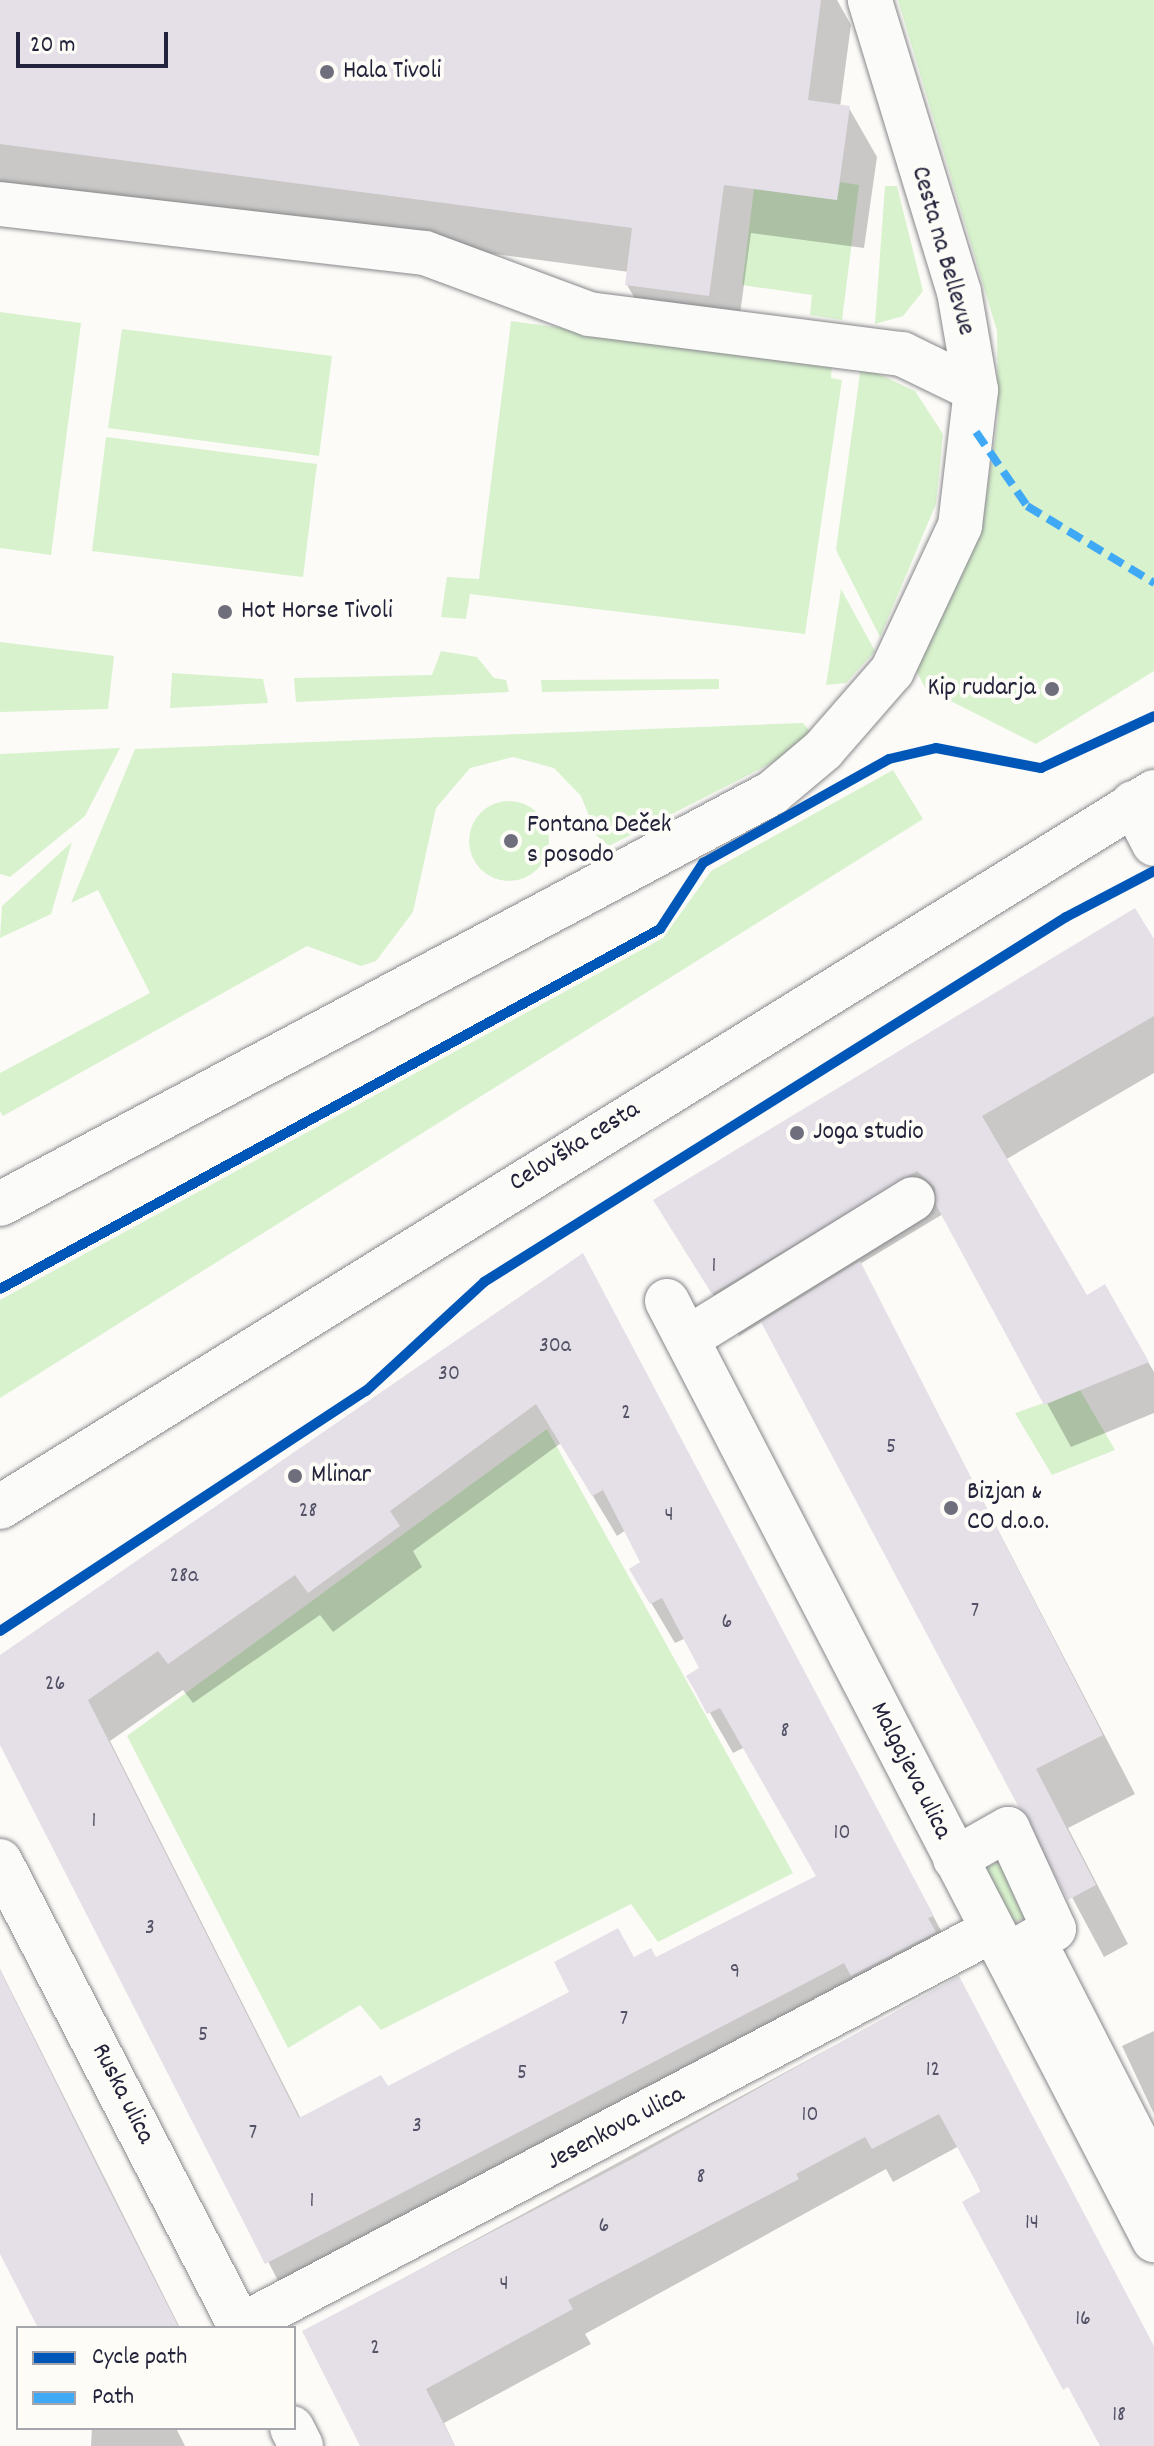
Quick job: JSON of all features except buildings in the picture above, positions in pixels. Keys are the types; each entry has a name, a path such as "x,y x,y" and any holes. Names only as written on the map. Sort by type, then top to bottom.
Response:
{"street":[{"name":"Cesta na Bellevue","path":"0,1204 772,793 854,716 922,618 960,526 976,390 959,292 870,0"},
{"path":"0,204 425,253 589,314 902,354 976,390"},
{"path":"1144,797 1154,844"},
{"name":"Celovška cesta","path":"0,1507 1144,797"},
{"name":"Malgajeva ulica","path":"913,1199 677,1320 955,1859 1010,1943 1154,2240"},
{"path":"955,1859 1008,1829 1054,1929 1010,1943 1154,2175"},
{"name":"Ruska ulica","path":"0,1861 239,2326"},
{"name":"Jesenkova ulica","path":"242,2326 1010,1943"}],"green space":[{"path":"898,0 1154,0 1154,671 1036,744 925,688 916,670 983,519 998,418 997,331"},
{"path":"840,182 859,185 842,320 810,315 812,295 742,285 754,189 837,200"},
{"path":"885,186 897,186 923,291 903,316 875,324"},
{"path":"0,312 81,323 51,555 0,548"},
{"path":"511,321 832,364 831,378 842,380 805,634 470,594 466,619 441,617 447,577 479,579"},
{"path":"122,329 332,356 319,456 108,428"},
{"path":"861,366 915,391 943,434 936,504 880,637 836,550"},
{"path":"106,437 317,464 303,577 92,551"},
{"path":"841,589 875,651 846,683 826,685"},
{"path":"0,642 114,656 108,709 0,712"},
{"path":"441,651 477,657 494,678 506,680 509,692 296,702 294,678 432,675"},
{"path":"172,673 263,679 268,703 170,708"},
{"path":"719,679 719,689 542,692 541,680"},
{"path":"803,723 817,740 609,846 597,836 581,796 554,768 513,757 470,768 436,808 413,912 376,961 361,966 307,946 3,1116 0,1111 0,1073 150,993 98,890 71,903 135,749"},
{"path":"120,748 85,816 10,877 0,874 0,754"},
{"path":"893,770 923,819 0,1398 0,1300 663,938 711,871"},
{"path":"509,801 524,804 537,813 546,826 549,841 546,856 537,869 524,878 509,881 494,878 481,869 472,856 469,841 472,826 481,813 494,804"},
{"path":"72,842 51,914 0,938 2,906"},
{"path":"1080,1390 1115,1450 1052,1475 1015,1413"},
{"path":"547,1429 793,1873 658,1942 631,1904 381,2030 360,2005 288,2048 127,1736"},
{"path":"1001,1860 1029,1915 1016,1922 1004,1918 978,1872"}],"marked path":[{"path":"976,432 1027,506 1154,583"}],"cycle path":[{"path":"0,1289 660,929 703,863 889,759 936,748 1041,768 1154,716"},
{"path":"0,1631 366,1391 484,1282 1066,917 1154,871"}],"place":[{"name":"Hala Tivoli","path":"327,72"},
{"name":"Hot Horse Tivoli","path":"225,612"},
{"name":"Kip rudarja","path":"1052,689"},
{"name":"Fontana Deček s posodo","path":"511,841"},
{"name":"Joga studio","path":"797,1133"},
{"name":"Mlinar","path":"295,1476"},
{"name":"Bizjan & CO d.o.o.","path":"951,1508"}]}
